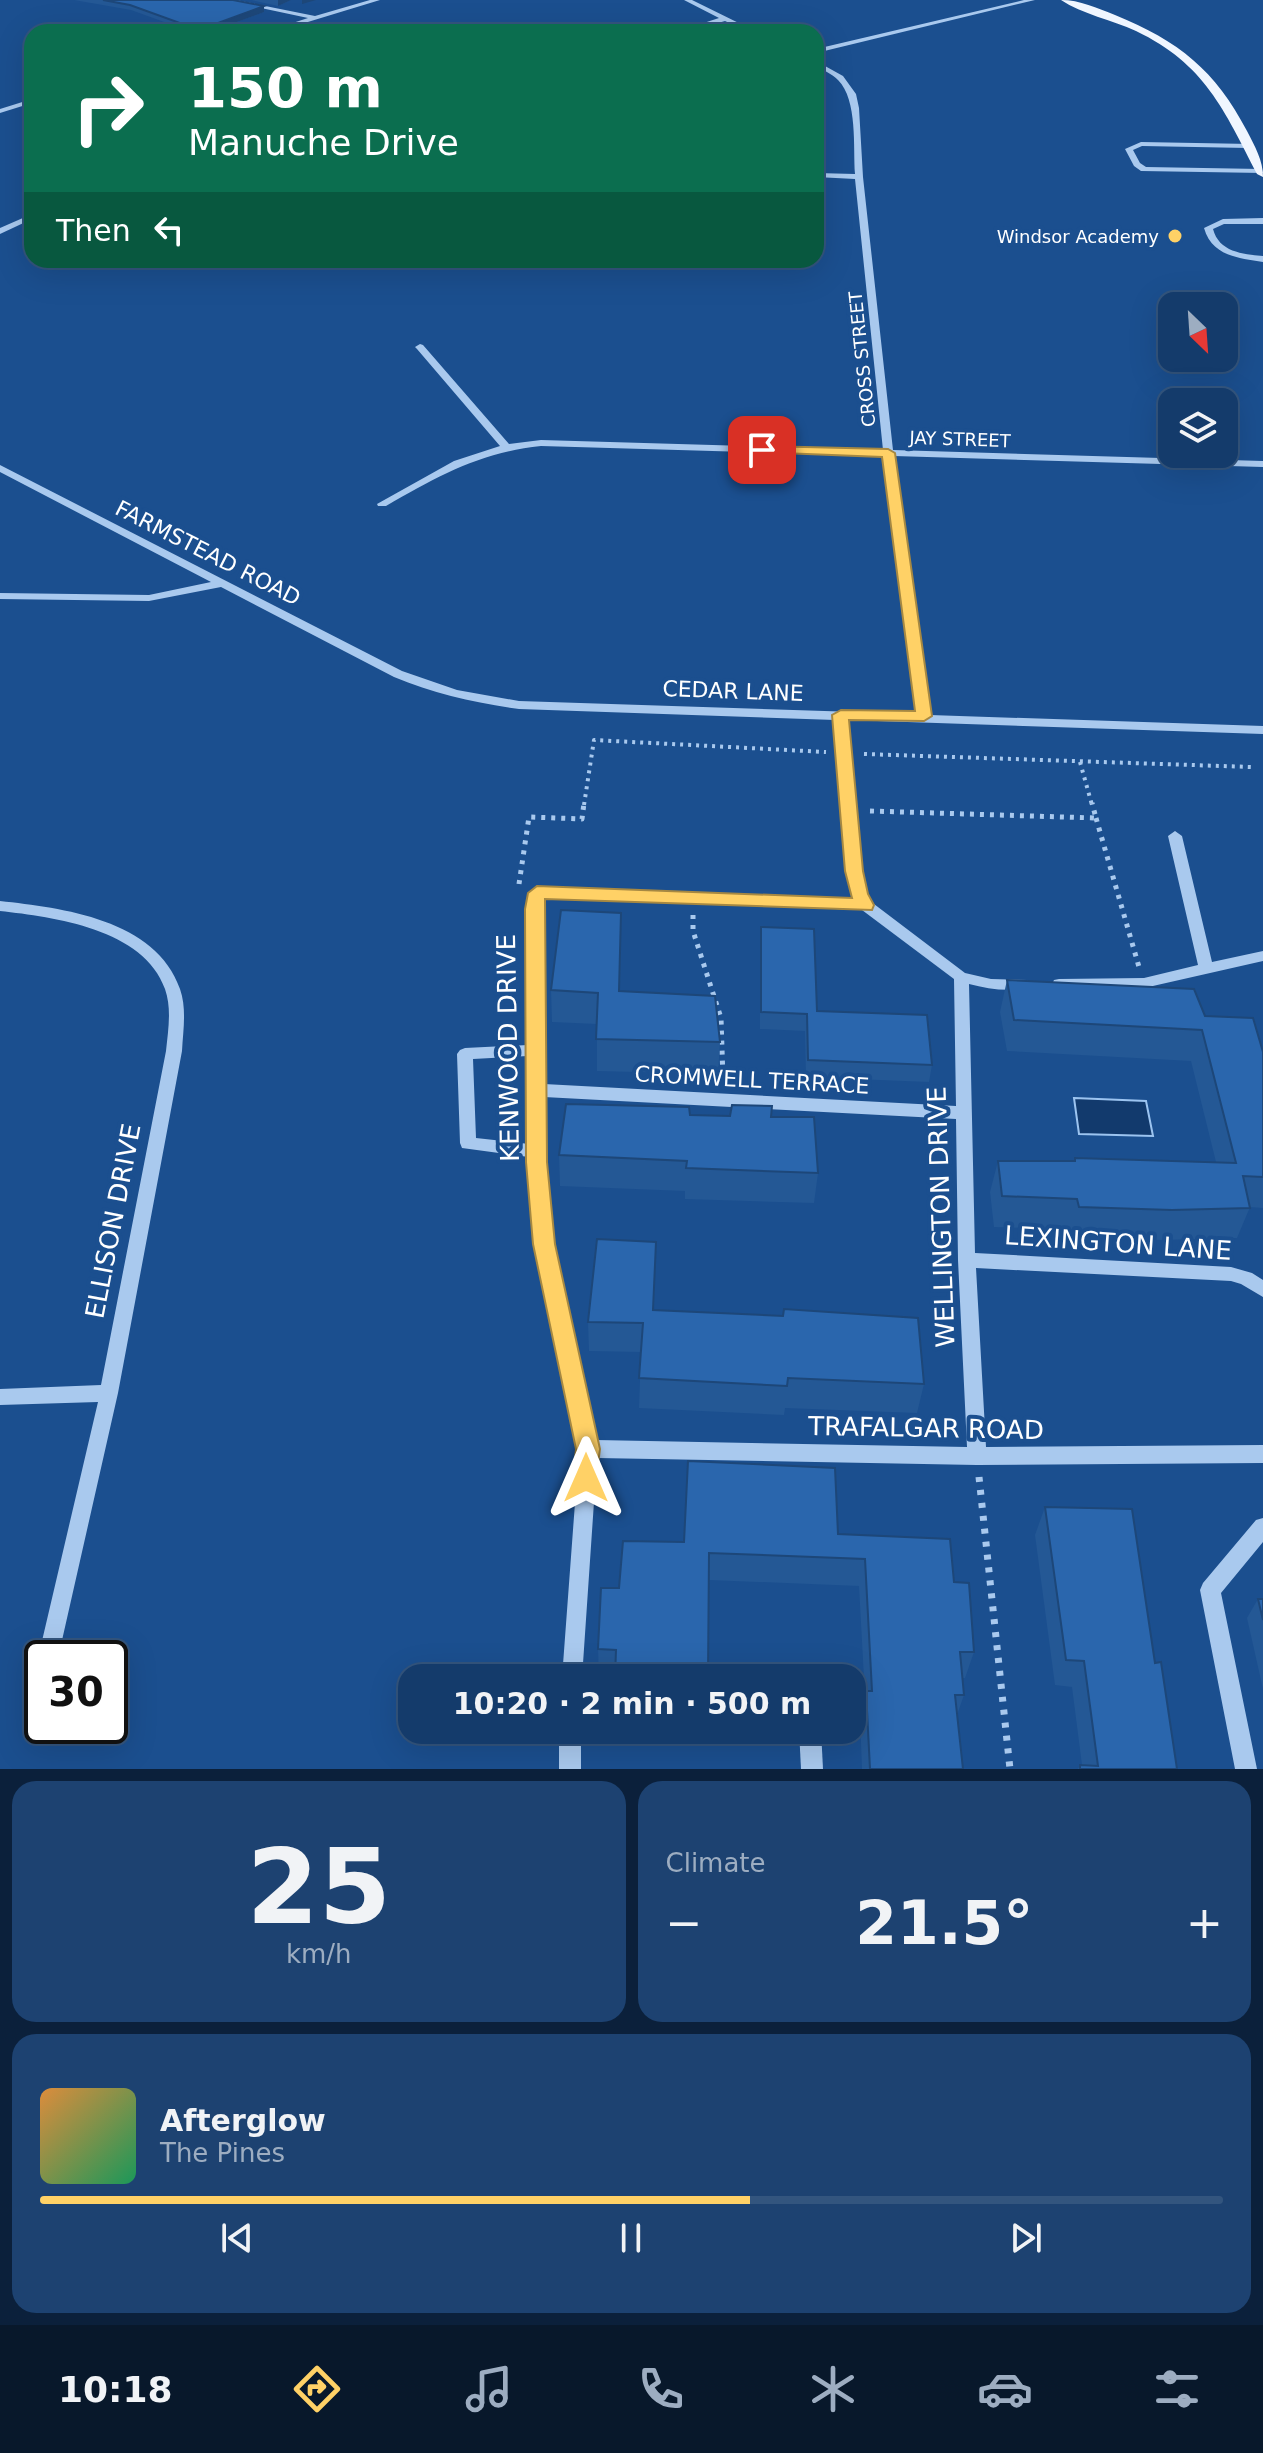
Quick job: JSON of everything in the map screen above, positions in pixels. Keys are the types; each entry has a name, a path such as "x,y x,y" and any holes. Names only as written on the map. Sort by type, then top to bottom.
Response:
{"main road":[{"path":"1066,0 1144,31 1190,60 1219,95 1262,173"}],"street":[{"path":"226,0 316,18"},
{"path":"295,24 377,0"},
{"path":"687,0 738,24"},
{"path":"824,49 1032,0"},
{"path":"706,24 726,18"},
{"name":"CROSS STREET","path":"824,68 840,78 852,94 855,108 859,177 888,453 924,716"},
{"path":"0,111 24,104"},
{"path":"20,105 24,107"},
{"path":"1248,146 1141,144 1129,149 1137,164 1144,169 1262,173"},
{"path":"824,175 859,177"},
{"path":"0,231 24,220"},
{"path":"1263,221 1223,222 1208,228 1210,239 1221,250 1263,259"},
{"path":"420,347 505,445"},
{"name":"JAY STREET","path":"382,504 474,454 505,445 541,443 1263,464"},
{"name":"FARMSTEAD ROAD","path":"0,468 398,674"},
{"path":"0,596 149,598 222,583"},
{"name":"CEDAR LANE","path":"398,674 461,696 519,705 924,716 1263,730"},
{"path":"841,715 858,894 865,905 961,977 991,984 1144,983 1263,956"},
{"path":"1175,836 1206,969"},
{"name":"KENWOOD DRIVE","path":"573,1664 588,1449 544,1244 537,1152 534,909 537,893 694,899"},
{"path":"694,899 865,905"},
{"name":"ELLISON DRIVE","path":"0,906 97,923 120,933 161,971 170,984 176,1006 174,1051 109,1393 52,1640"},
{"name":"WELLINGTON DRIVE","path":"961,977 967,1260 977,1456"},
{"path":"536,1050 465,1054 468,1143 537,1152"},
{"name":"CROMWELL TERRACE","path":"537,1090 963,1113"},
{"name":"LEXINGTON LANE","path":"967,1260 1231,1274 1246,1278 1263,1289"},
{"path":"0,1397 109,1393"},
{"name":"TRAFALGAR ROAD","path":"588,1449 977,1456 1263,1454"},
{"path":"1246,1769 1210,1590 1263,1527"},
{"path":"570,1744 570,1769"},
{"path":"811,1744 812,1769"}],"path":[{"path":"519,884 529,817 582,819 594,740 844,753 1251,767"},
{"path":"1080,762 1144,983"},
{"path":"849,810 1096,818"},
{"path":"694,899 693,931 721,1018 724,1068 721,1092"},
{"path":"977,1456 1010,1769"}],"water":[{"path":"1074,1098 1146,1101 1153,1136 1079,1134"}],"building":[{"path":"103,0 233,0 264,6 215,24 182,24 130,5"},
{"path":"561,910 621,913 619,991 715,996 720,1042 596,1039 598,993 551,990"},
{"path":"761,927 814,929 817,1011 927,1015 932,1065 808,1060 807,1014 761,1012"},
{"path":"1007,980 1194,989 1205,1016 1253,1018 1263,1052 1263,1177 1243,1176 1250,1208 1172,1210 1079,1207 1077,1199 1002,1196 998,1161 1075,1161 1075,1158 1236,1163 1202,1030 1014,1020"},
{"path":"566,1104 689,1107 690,1115 730,1116 732,1105 772,1106 771,1117 814,1117 818,1173 686,1168 687,1161 559,1155"},
{"path":"597,1239 656,1242 653,1310 783,1316 784,1309 918,1318 924,1384 788,1378 787,1386 639,1378 643,1323 588,1322"},
{"path":"688,1461 835,1468 838,1534 950,1539 954,1582 969,1583 974,1652 960,1652 964,1695 955,1695 963,1769 870,1769 866,1691 872,1691 865,1559 709,1553 708,1664 616,1664 616,1650 598,1649 601,1588 619,1588 623,1541 684,1542"},
{"path":"1045,1507 1132,1509 1155,1663 1161,1662 1177,1769 1080,1769 1080,1765 1098,1766 1084,1661 1066,1660"},
{"path":"1258,1599 1263,1599 1263,1620"}],"place":[{"name":"Windsor Academy","path":"1175,236"}],"route":[{"path":"586,1478 588,1449 544,1244 537,1162 534,909 537,893 865,905 858,894 854,871 841,715 924,716 888,453 762,450"}]}
